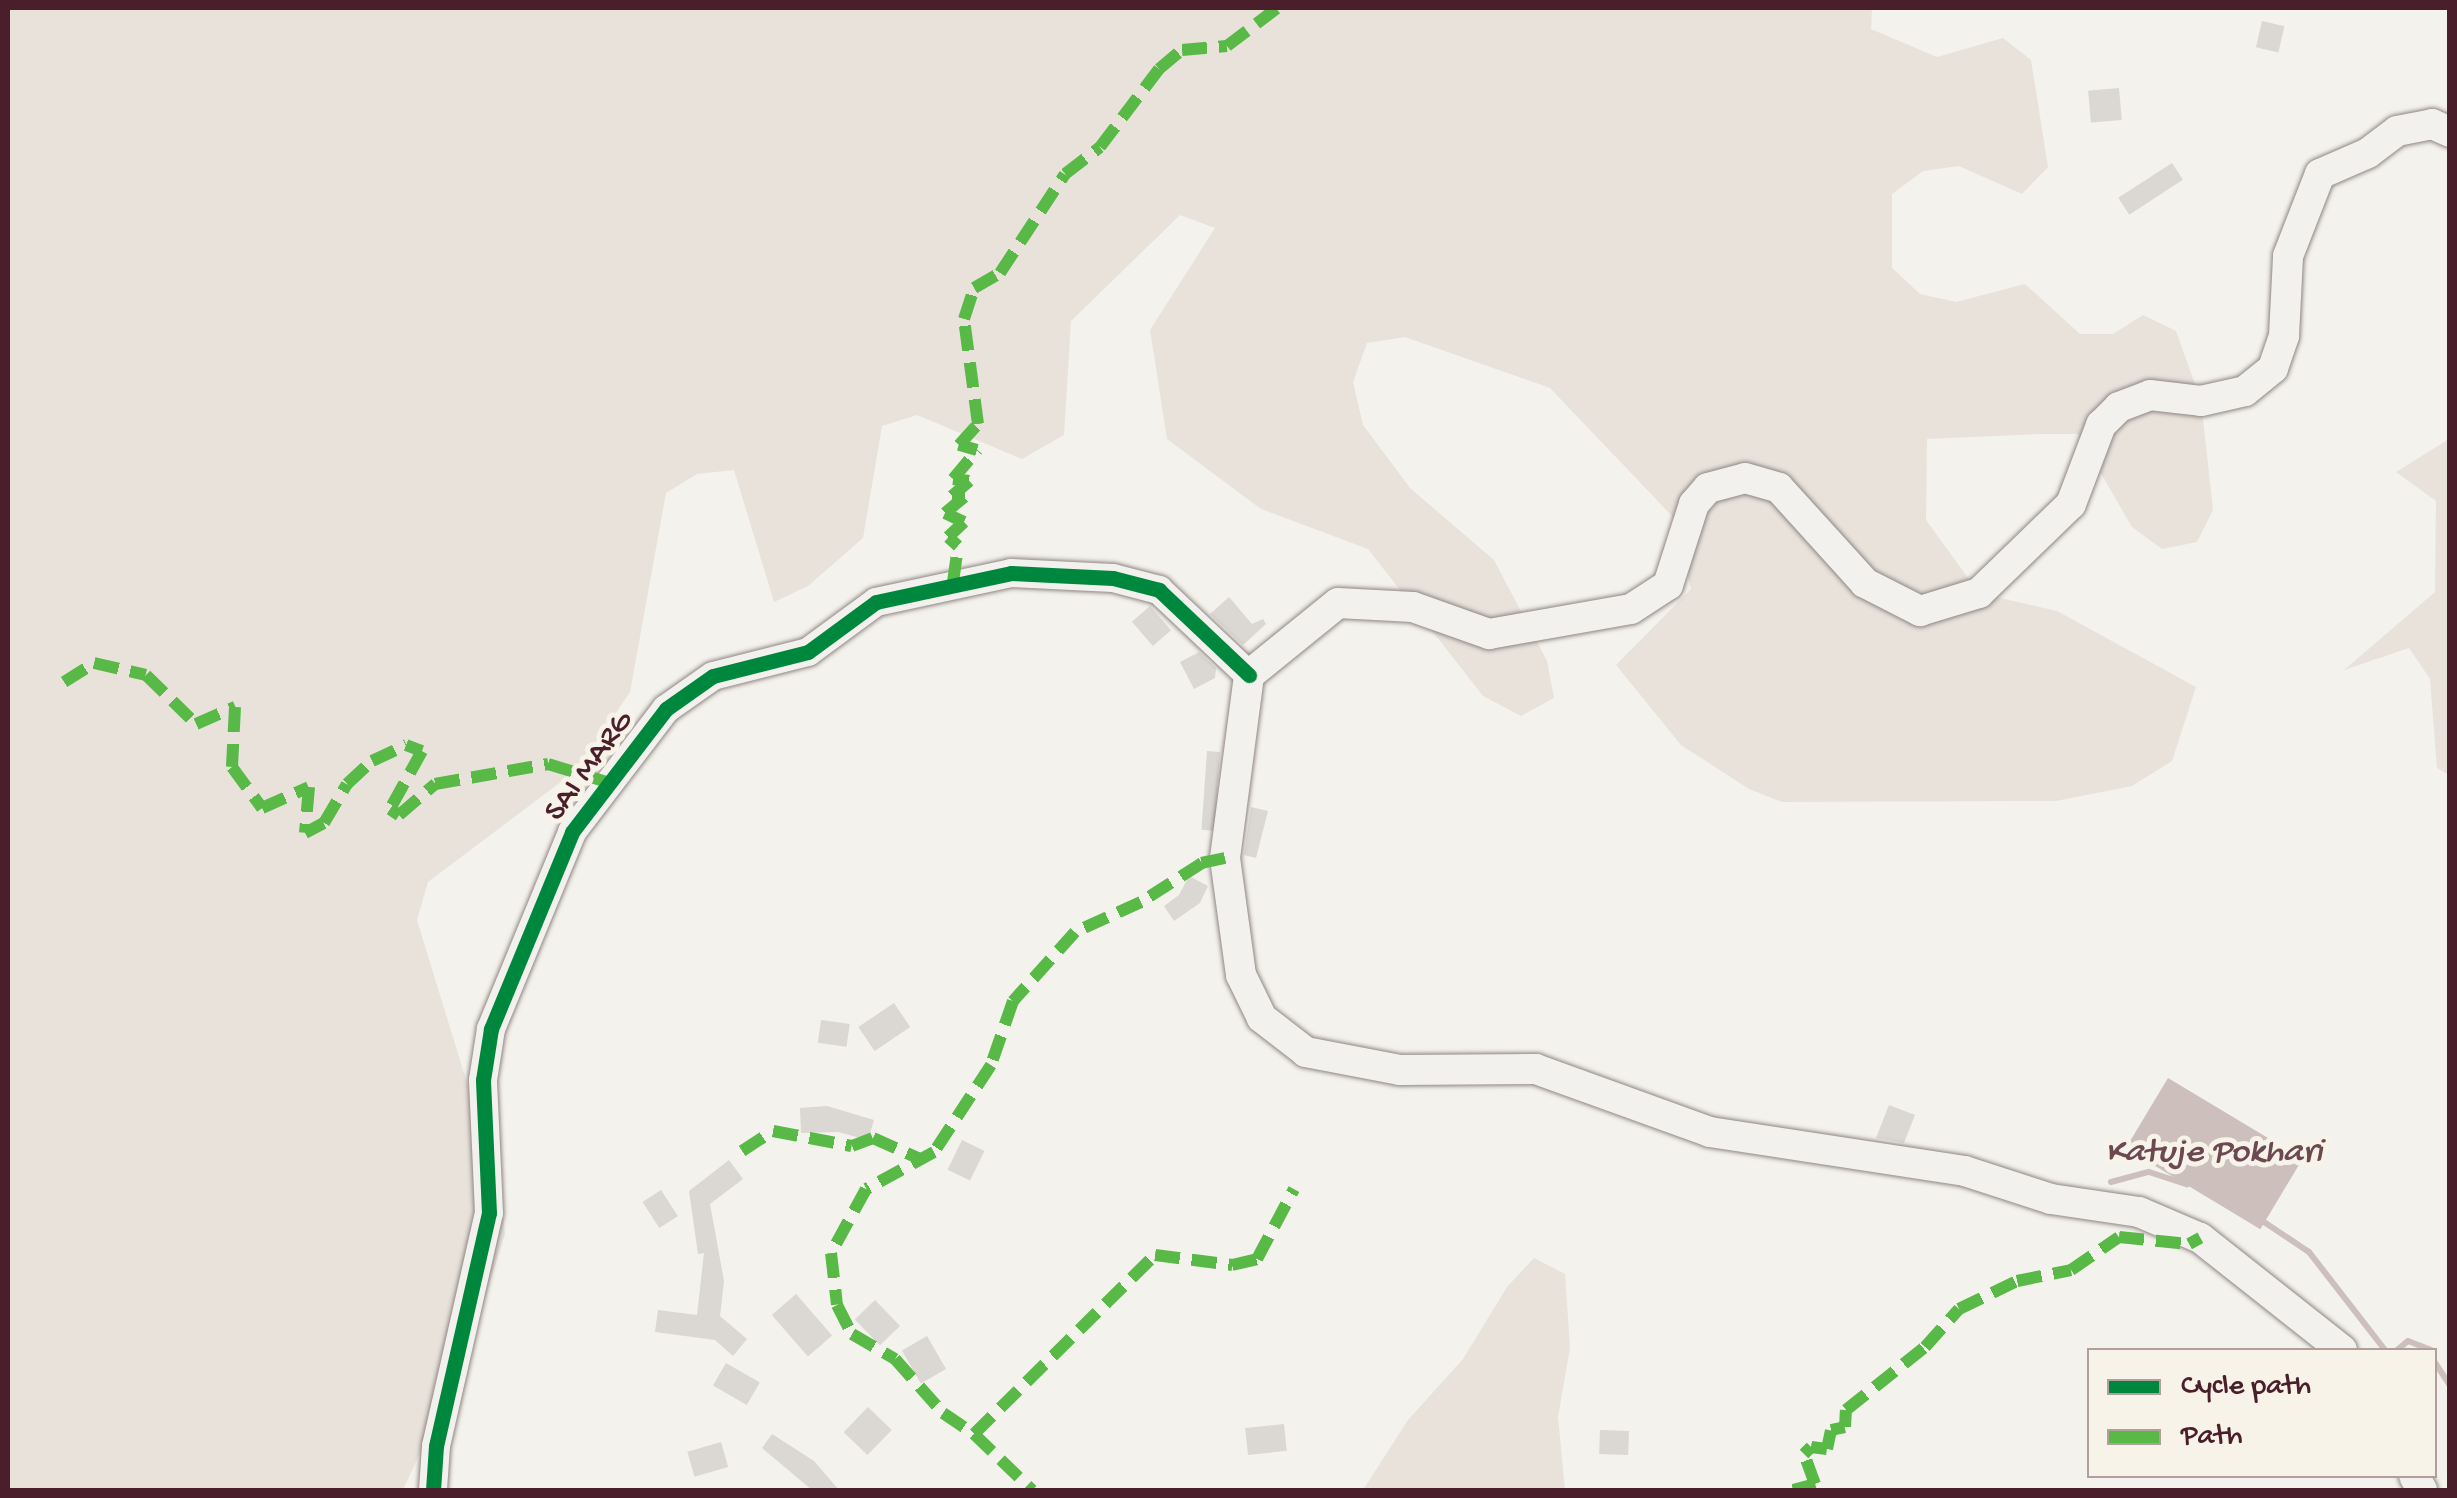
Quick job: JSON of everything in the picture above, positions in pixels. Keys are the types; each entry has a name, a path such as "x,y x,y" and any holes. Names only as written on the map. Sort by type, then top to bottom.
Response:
{"main road":[{"path":"2339,1348 2200,1238 2138,1212 2051,1198 1965,1171 1710,1132 1536,1069 1400,1070 1289,1045 1262,1018 1241,974 1225,858 1248,675 1338,603 1413,608 1489,634 1631,609 1668,584 1694,504 1725,479 1762,478 1779,488 1864,583 1920,611 1979,593 2071,504 2101,425 2118,406 2150,394 2201,400 2245,391 2273,368 2284,336 2288,256 2320,174 2368,153 2398,131 2432,124 2450,132"}],"street":[{"name":"SAI MARG","path":"433,1490 436,1446 472,1311 489,1213 483,1080 491,1029 572,832 666,710 713,676 808,652 876,602 1011,573 1113,578 1160,590 1248,675"}],"shaded area":[{"path":"8,8 1872,8 1871,29 1937,57 2003,38 2031,60 2048,167 2022,194 1959,166 1923,171 1892,194 1892,268 1920,294 1956,302 2025,284 2080,334 2113,334 2143,315 2176,331 2201,401 2213,510 2197,542 2162,549 2132,527 2078,434 2040,434 1927,439 1926,520 1979,593 2057,611 2196,687 2172,761 2132,786 2056,801 1782,802 1749,789 1681,745 1616,665 1691,589 1673,517 1550,388 1405,337 1367,343 1353,382 1363,425 1410,488 1494,560 1547,661 1554,698 1521,716 1483,696 1368,549 1261,509 1167,439 1150,330 1215,228 1180,215 1071,321 1064,435 1022,459 917,415 882,426 863,538 808,586 774,602 734,470 697,474 666,493 630,692 578,769 428,882 417,920 501,1194 505,1234 471,1342 403,1490 8,1490"},
{"path":"2449,439 2449,775 2437,768 2430,679 2409,648 2344,670 2435,592 2436,501 2396,472"},
{"path":"1534,1258 1565,1274 1570,1348 1558,1417 1565,1490 1363,1490 1408,1420 1463,1359 1507,1287"}],"water":[{"name":"Katuje Pokhari","path":"2168,1078 2303,1159 2260,1229 2126,1148"}],"building":[{"path":"2262,21 2284,26 2278,52 2256,47"},
{"path":"2119,88 2122,120 2091,123 2088,91"},
{"path":"2172,163 2183,180 2129,215 2118,198"},
{"path":"1229,597 1252,624 1263,619 1266,624 1243,645 1210,614"},
{"path":"1150,606 1171,630 1153,646 1132,622"},
{"path":"1199,652 1216,668 1215,678 1194,689 1180,662"},
{"path":"1207,751 1220,752 1214,831 1201,830"},
{"path":"1251,807 1268,811 1256,858 1244,855"},
{"path":"1189,876 1208,886 1200,903 1174,921 1164,906 1179,895"},
{"path":"894,1003 910,1027 875,1051 858,1027"},
{"path":"821,1020 850,1024 847,1047 818,1043"},
{"path":"1889,1105 1915,1115 1904,1143 1876,1138"},
{"path":"827,1106 874,1120 868,1140 838,1132 801,1133 800,1108"},
{"path":"962,1140 984,1151 970,1181 948,1170"},
{"path":"729,1160 743,1179 710,1204 724,1281 720,1316 747,1339 733,1356 715,1340 655,1332 658,1310 697,1315 704,1253 698,1254 689,1191"},
{"path":"661,1190 678,1216 659,1228 643,1202"},
{"path":"796,1294 832,1336 808,1357 772,1315"},
{"path":"875,1300 900,1326 880,1345 855,1319"},
{"path":"927,1336 946,1369 921,1383 902,1350"},
{"path":"726,1363 760,1382 747,1405 713,1386"},
{"path":"868,1407 892,1430 867,1455 844,1432"},
{"path":"1284,1424 1287,1451 1248,1455 1245,1428"},
{"path":"1600,1430 1629,1431 1628,1455 1599,1454"},
{"path":"772,1434 814,1461 839,1490 812,1490 762,1448"},
{"path":"721,1442 728,1467 695,1477 687,1452"}],"waterway":[{"path":"2111,1182 2149,1172 2187,1184"},
{"path":"2261,1220 2309,1252 2383,1348"},
{"path":"2399,1348 2408,1341 2426,1348"},
{"path":"2437,1366 2450,1386"}],"marked path":[{"path":"953,582 958,546 948,537 964,522 945,513 965,496 952,496 969,481 953,479 977,450 959,445 978,424 964,319 974,288 1000,273 1065,174 1100,147 1159,69 1182,50 1227,46 1277,8"},
{"path":"64,682 94,663 146,675 196,724 235,707 232,767 262,808 309,787 305,833 324,823 347,784 372,761 406,745 422,751 390,809 399,815 435,784 548,764 607,782"},
{"path":"1225,858 1202,863 1141,902 1075,932 1013,1001 991,1065 934,1152 866,1189 831,1253 837,1305 852,1334 895,1359 943,1413 974,1434 1155,1255 1232,1265 1257,1259 1294,1189"},
{"path":"742,1151 773,1131 852,1146 873,1138 920,1159"},
{"path":"1793,1490 1815,1484 1804,1454 1811,1447 1827,1449 1831,1430 1845,1427 1846,1410 1925,1347 1959,1309 2017,1281 2071,1270 2119,1237 2189,1244 2200,1238"},
{"path":"974,1434 1032,1490"}],"cycle path":[{"path":"433,1490 436,1446 489,1213 483,1080 491,1029 572,832 666,709 713,676 808,652 876,602 1011,573 1113,578 1159,590 1249,675"}]}
